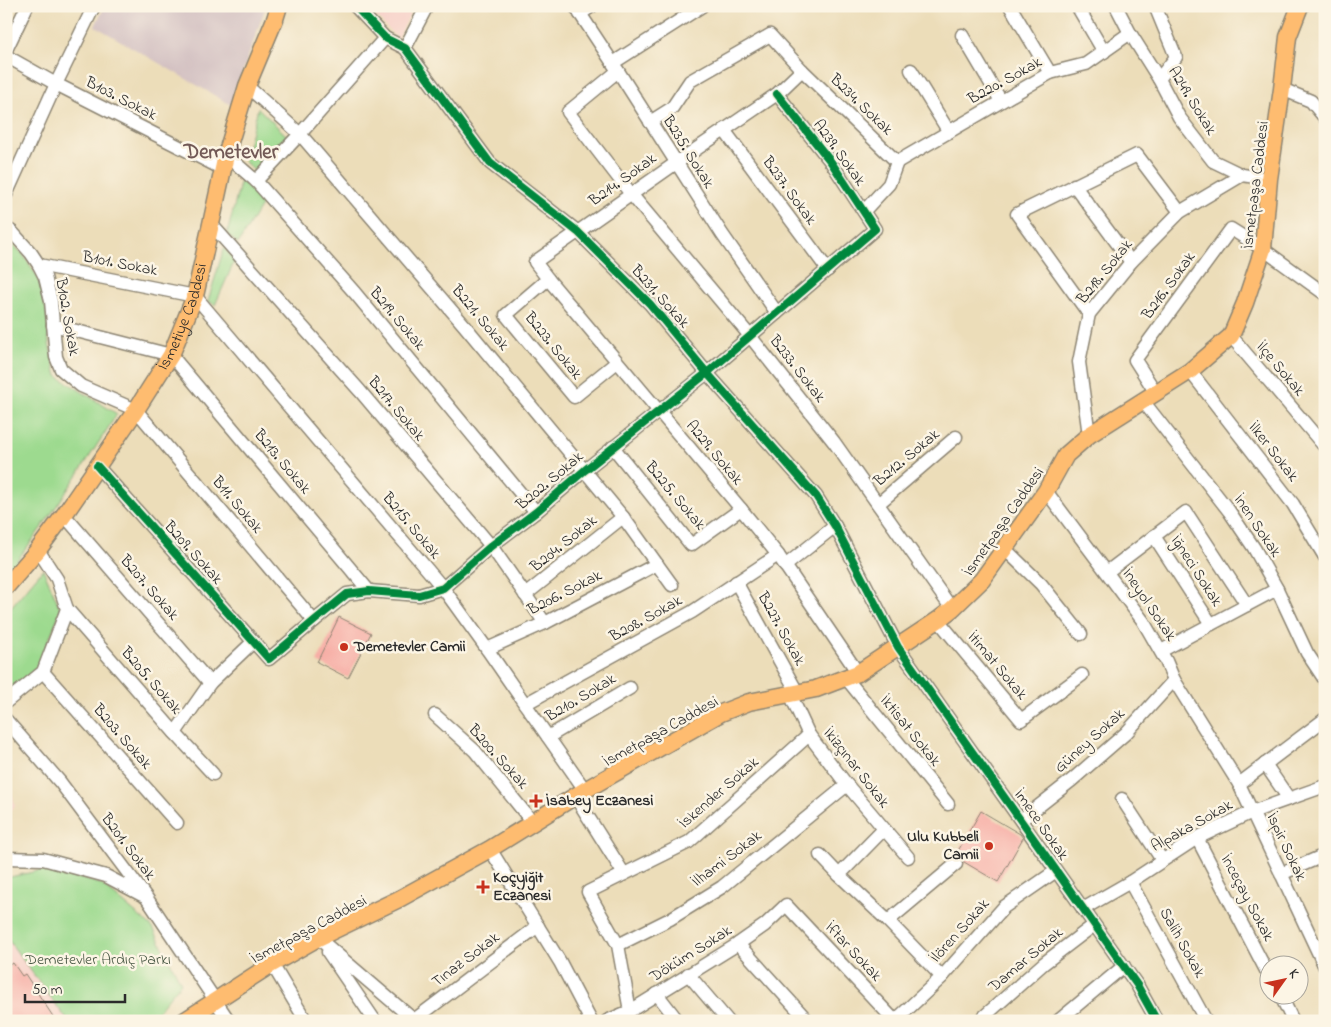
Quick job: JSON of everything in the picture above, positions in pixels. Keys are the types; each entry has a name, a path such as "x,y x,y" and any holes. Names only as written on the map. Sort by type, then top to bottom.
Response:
{"main road":[{"name":"İsmetiye Caddesi","path":"6,587 38,550 64,515 136,410 171,354 195,296 224,162 247,86 279,6"},
{"name":"İsmetpaşa Caddesi","path":"190,1018 272,964 318,938 399,899 490,849 580,793 721,713 749,702 816,689 852,676 898,647 952,609 982,580 1005,549 1046,490 1066,455 1089,435 1190,371 1231,336 1245,303 1263,249 1269,179 1288,37 1300,6"}],"street":[{"path":"6,50 27,6"},
{"path":"6,195 56,84 94,6"},
{"name":"B231. Sokak","path":"355,6 385,38 405,48 490,162 578,232 650,304 707,373 816,496 835,526 898,647"},
{"path":"405,48 427,6"},
{"path":"577,10 592,6"},
{"path":"615,67 702,6"},
{"path":"1010,6 1050,73"},
{"path":"1077,6 1104,52"},
{"name":"A249. Sokak","path":"1116,6 1179,117 1212,161 1242,175 1269,179"},
{"path":"1155,6 1176,57 1159,79"},
{"name":"B235. Sokak","path":"577,10 722,234 778,313"},
{"name":"B220. Sokak","path":"897,162 1050,73 1086,64 1130,33"},
{"name":"B234. Sokak","path":"650,122 672,108 690,81 770,35 802,70 897,162"},
{"path":"962,35 1001,101"},
{"path":"256,181 385,38"},
{"name":"B103. Sokak","path":"6,56 56,84 224,162"},
{"name":"B233. Sokak","path":"615,67 568,112 631,194 750,336 834,442 952,609"},
{"name":"B214. Sokak","path":"535,262 676,162 777,94 802,70"},
{"path":"911,70 949,132"},
{"name":"B221. Sokak","path":"247,86 300,134 458,318 623,517 672,585"},
{"path":"1282,89 1311,101 1325,118"},
{"name":"A239. Sokak","path":"777,94 831,162 876,229"},
{"name":"B237. Sokak","path":"724,130 828,270"},
{"path":"1089,314 1017,214 1136,155 1180,212"},
{"name":"B219. Sokak","path":"224,162 256,181 355,293 536,512"},
{"path":"864,211 889,184 897,162"},
{"name":"B218. Sokak","path":"1089,435 1079,362 1089,314 1130,262 1180,212 1242,175"},
{"path":"1074,185 1130,262"},
{"name":"B217. Sokak","path":"212,224 360,391 491,546 545,623"},
{"name":"B102. Sokak","path":"6,228 12,232 40,265 45,277 51,301 56,358 62,369 81,386 136,410"},
{"name":"B202. Sokak","path":"269,659 347,594 369,591 419,595 442,588 613,447 707,373 876,229"},
{"name":"B216. Sokak","path":"1149,397 1135,360 1231,230 1263,249"},
{"path":"1263,249 1325,294"},
{"name":"A229. Sokak","path":"535,262 741,509 781,560 852,676"},
{"name":"B101. Sokak","path":"40,265 195,296"},
{"name":"B223. Sokak","path":"548,279 506,314 574,397 617,362"},
{"name":"B215. Sokak","path":"195,296 442,588 487,648 548,737 624,874"},
{"path":"53,325 171,354"},
{"name":"İlçe Sokak","path":"1231,336 1325,446"},
{"name":"B213. Sokak","path":"171,354 369,591"},
{"name":"İlker Sokak","path":"1190,371 1293,504 1325,557"},
{"name":"İnen Sokak","path":"1149,397 1254,548 1278,589 1307,653 1325,680"},
{"name":"B11. Sokak","path":"136,410 314,621"},
{"name":"B212. Sokak","path":"878,504 956,437"},
{"name":"B225. Sokak","path":"613,447 691,545 741,509"},
{"name":"B209. Sokak","path":"97,466 269,659"},
{"name":"İneyol Sokak","path":"1046,490 1144,621 1174,680 1215,744"},
{"path":"1107,572 1186,512 1247,605"},
{"name":"B207. Sokak","path":"64,515 210,683"},
{"name":"B204. Sokak","path":"525,595 623,517"},
{"name":"B208. Sokak","path":"525,704 692,612 736,582 781,560 835,526"},
{"name":"İğneci Sokak","path":"1154,536 1211,624"},
{"path":"1005,549 1041,584 1081,634"},
{"path":"6,702 43,672 67,609 57,579 38,550"},
{"name":"B206. Sokak","path":"487,648 545,623 657,564"},
{"name":"B227. Sokak","path":"736,582 794,693"},
{"name":"İğneci Sokak","path":"1160,651 1278,589"},
{"name":"B205. Sokak","path":"67,609 175,734 213,774"},
{"name":"İtimat Sokak","path":"938,620 1021,720 1082,674"},
{"path":"175,734 210,683 253,642"},
{"name":"İmece Sokak","path":"898,647 1124,966 1155,1020"},
{"name":"B203. Sokak","path":"43,672 177,823"},
{"name":"İktisat Sokak","path":"852,676 948,804"},
{"name":"Güney Sokak","path":"1021,820 1072,780 1126,733 1174,680"},
{"name":"B210. Sokak","path":"548,737 630,688"},
{"name":"İkizçınar Sokak","path":"794,693 809,735 847,785 908,857"},
{"name":"B200. Sokak","path":"435,715 475,751 533,823"},
{"path":"1239,784 1325,719"},
{"name":"B201. Sokak","path":"6,720 60,782 146,897 229,1021"},
{"name":"İskender Sokak","path":"618,945 588,892 690,842 809,735"},
{"name":"İspir Sokak","path":"1215,744 1239,784 1325,967"},
{"path":"1265,764 1289,799"},
{"name":"İlhami Sokak","path":"618,945 670,919 722,887 847,785"},
{"name":"Alpaka Sokak","path":"1083,909 1130,882 1197,838 1252,812 1325,786"},
{"path":"1122,799 1162,860"},
{"path":"839,875 884,829"},
{"name":"İnceçay Sokak","path":"1197,838 1258,955"},
{"path":"490,849 560,962 591,1021"},
{"path":"820,855 942,977"},
{"path":"1281,874 1325,855"},
{"path":"6,858 43,859 106,876 146,897"},
{"path":"888,921 956,864"},
{"name":"İlören Sokak","path":"895,1021 942,977 1004,907 1056,871"},
{"name":"Salih Sokak","path":"1130,882 1206,1021"},
{"name":"Döküm Sokak","path":"607,1021 630,1011 738,944 765,925 786,905"},
{"name":"İftar Sokak","path":"786,905 895,1021"},
{"name":"Damar Sokak","path":"979,1021 1043,964 1094,925"},
{"name":"Tınaz Sokak","path":"415,1020 538,926"},
{"path":"318,938 415,1020"},
{"path":"318,938 375,1021"},
{"path":"738,944 808,1021"},
{"path":"618,945 630,1011"},
{"path":"272,964 306,1021"},
{"path":"1058,1021 1124,966"},
{"path":"688,974 728,1021"},
{"path":"657,994 678,1021"},
{"path":"1285,1004 1294,1021"}],"shaded area":[{"path":"105,6 266,6 231,105 95,26"},
{"path":"366,6 414,6 398,39"},
{"path":"6,766 15,806 6,816"},
{"path":"6,937 68,1021 6,1021"}],"green space":[{"path":"258,108 291,140 258,174 244,161"},
{"path":"241,180 263,202 238,244 227,234"},
{"path":"6,238 22,253 37,276 46,309 49,344 57,376 117,414 50,516 6,574"},
{"path":"224,248 235,260 215,305 208,301"},
{"path":"43,569 61,610 38,666 6,695 6,613"},
{"name":"Demetevler Ardıç Parkı","path":"46,869 101,884 153,928 181,983 149,1021 68,1021 6,937 6,878"}],"building":[{"name":"Demetevler Camii","path":"339,617 371,633 348,678 317,662"},
{"name":"Ulu Kubbeli Camii","path":"981,811 1020,834 1023,838 998,882 955,856"},
{"path":"13,963 22,976 25,974 56,1021 10,1021 6,1015 6,967"}],"cycle path":[{"path":"355,6 385,38 405,48 490,163 578,232 650,304 707,373 816,496 835,526 898,647 1137,985 1157,1021"},
{"path":"97,466 269,659 347,594 369,591 419,595 443,588 491,546 536,512 585,470 707,373 875,229 831,162 777,94"}],"place":[{"name":"Demetevler Camii","path":"344,647"},
{"name":"İsabey Eczanesi","path":"536,801"},
{"name":"Ulu Kubbeli Camii","path":"989,846"},
{"name":"Koçyiğit Eczanesi","path":"483,887"}],"district":[{"name":"Demetevler","path":"231,153"}]}
